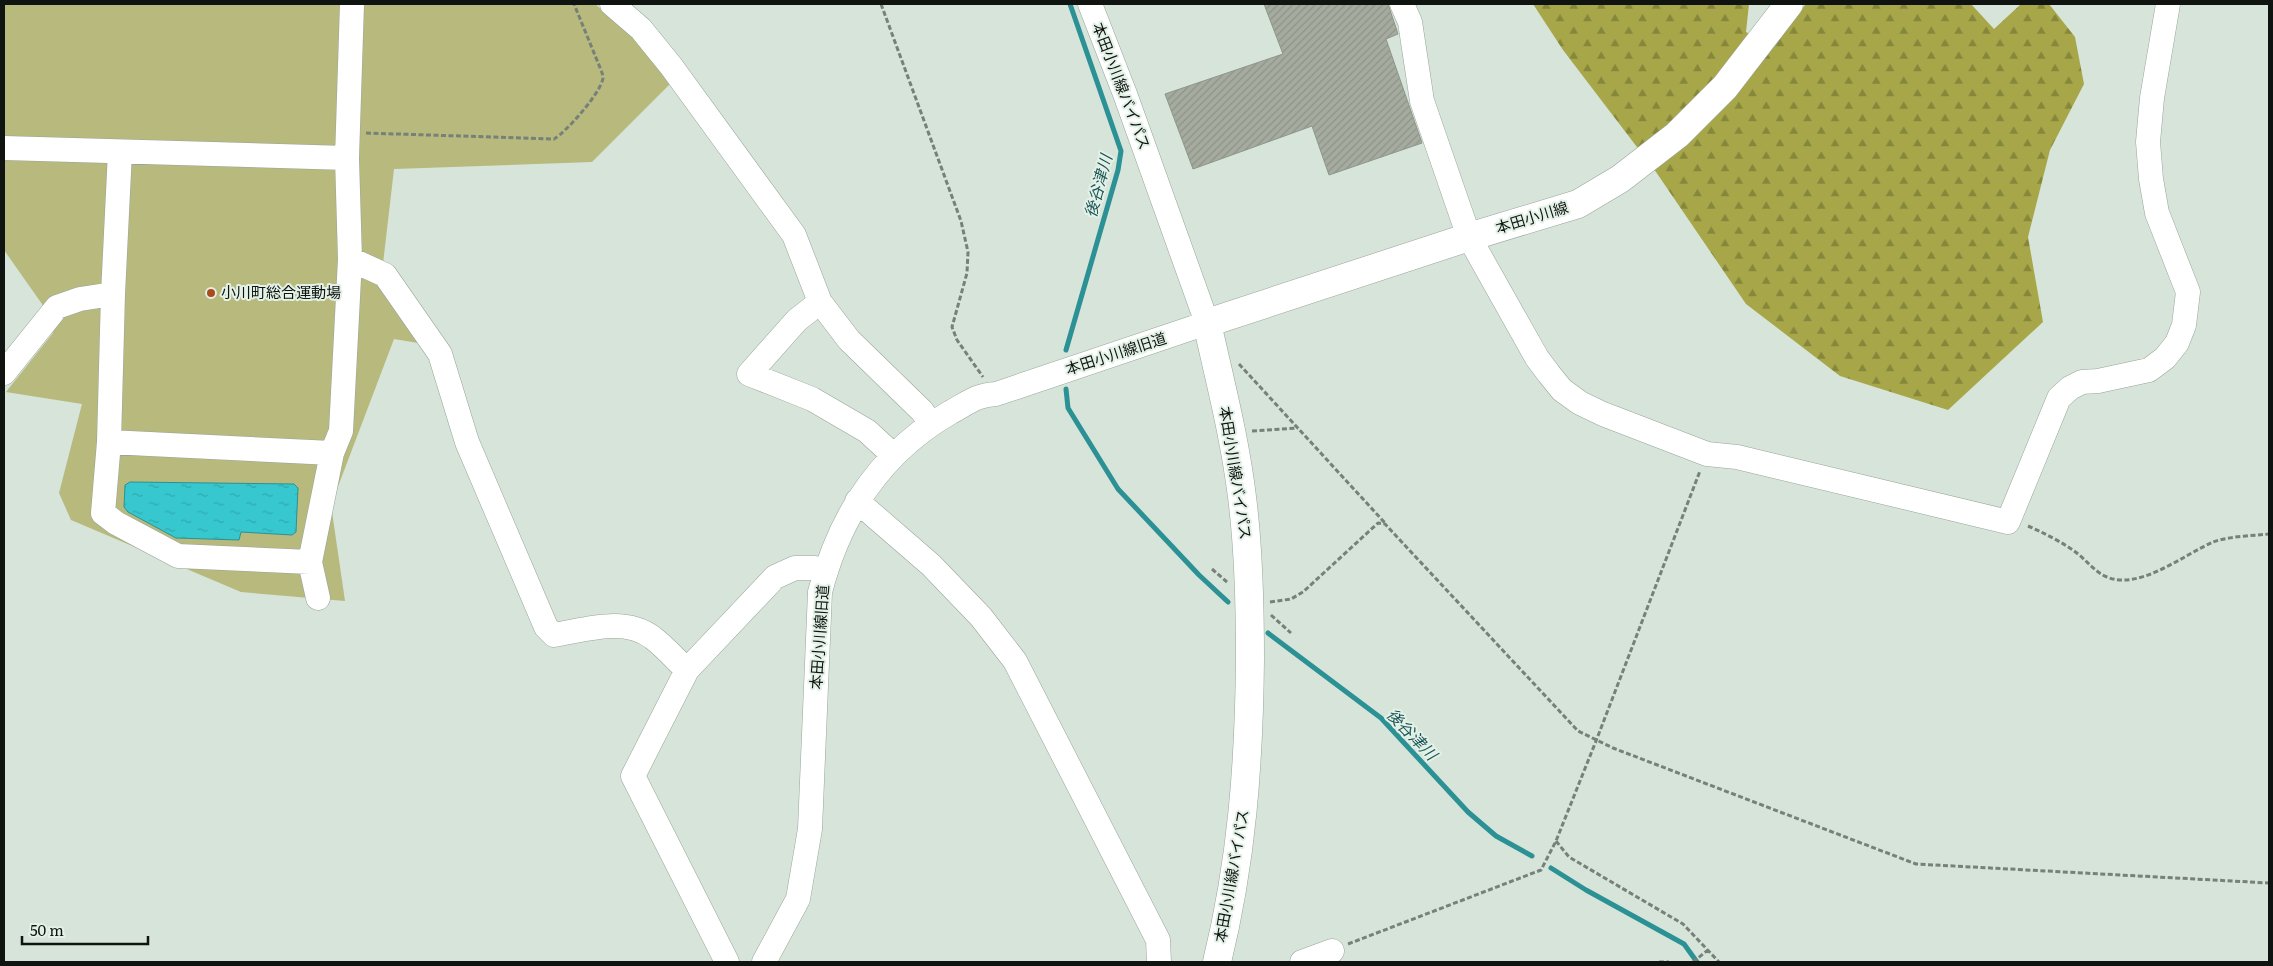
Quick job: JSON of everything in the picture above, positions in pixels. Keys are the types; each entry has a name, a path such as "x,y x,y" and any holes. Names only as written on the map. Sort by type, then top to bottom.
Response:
{"main road":[{"name":"本田小川線","path":"1207,323 1469,237 1578,204 1620,179 1677,135 1725,88 1789,4"},
{"name":"本田小川線バイパス","path":"1207,323 1242,496 1250,601 1250,723 1245,802 1238,858 1216,962"}],"street":[{"path":"318,598 310,562 332,453 341,431 350,259 347,158 352,4"},
{"path":"612,4 641,29 671,66 794,235 820,302 849,340 922,411 931,424"},
{"name":"本田小川線バイパス","path":"1090,4 1126,94 1207,323"},
{"path":"1402,4 1410,22 1422,101 1469,237 1537,358 1562,390 1580,403 1603,414 1707,454 1737,458 2008,522 2059,398 2070,388 2082,382 2098,381 2149,370 2165,358 2176,343 2184,325 2188,292 2156,213 2148,142 2152,98 2168,4"},
{"path":"4,148 347,158"},
{"path":"120,152 112,294 109,442 103,513 116,523 178,556 310,562"},
{"path":"350,259 385,275 440,354 467,442 546,627 554,635 617,625 636,629 652,637 687,670"},
{"path":"4,373 58,307 80,299 112,294"},
{"path":"820,302 797,320 749,374 812,399 867,431 893,455"},
{"name":"本田小川線旧道","path":"764,962 798,899 808,838 820,592 826,571 857,501 877,472 893,455 931,424 981,395 996,394 1207,323"},
{"path":"109,442 332,453"},
{"path":"857,501 931,566 981,617 1015,661 1158,940 1159,962"},
{"path":"727,962 634,776 687,670 774,577 795,568 815,568 826,571"},
{"path":"1302,962 1332,951"}],"path":[{"path":"348,132 554,139 563,134 597,91 603,79 574,4"},
{"path":"882,4 960,222 968,252 967,273 952,327 956,340 996,394"},
{"path":"1235,361 1257,382 1385,524 1578,731 1596,741 1916,864 2269,883"},
{"path":"1249,432 1283,427 1298,428"},
{"path":"1332,951 1541,870 1556,841 1596,741 1707,454"},
{"path":"2008,522 2030,527 2077,552 2096,572 2109,578 2126,579 2148,576 2214,542 2269,534"},
{"path":"1291,633 1270,615 1264,601 1291,599 1303,592 1378,523 1385,524"},
{"path":"1556,841 1569,857 1683,924 1720,962"},
{"path":"1693,962 1708,950"},
{"path":"1659,962 1669,962"}],"green space":[{"name":"小川町総合運動場","path":"4,4 595,4 632,34 670,84 592,162 394,169 381,281 424,344 394,339 331,505 345,601 241,592 71,520 59,493 82,404 6,392 53,333 42,304 4,250"},
{"path":"1533,4 1749,4 1746,32 1772,45 1806,4 1971,4 1994,29 2021,4 2049,4 2075,37 2084,84 2050,150 2028,237 2043,322 1948,410 1840,376 1746,304 1656,172 1563,50"}],"water":[{"path":"130,482 294,484 298,488 296,532 292,535 241,532 239,540 176,538 128,512 124,507 125,485"}],"building":[{"path":"1264,4 1388,4 1398,34 1386,39 1422,143 1329,175 1312,126 1193,169 1165,94 1283,54"}],"waterway":[{"name":"後谷津川","path":"1066,350 1118,170 1121,151 1070,4"},
{"name":"後谷津川","path":"1066,389 1068,408 1118,489 1199,575 1228,602"},
{"name":"後谷津川","path":"1268,633 1381,718 1468,812 1496,836 1532,856"},
{"name":"後谷津川","path":"1551,868 1586,890 1684,944 1697,962"}],"place":[{"name":"小川町総合運動場","path":"211,293"}]}
